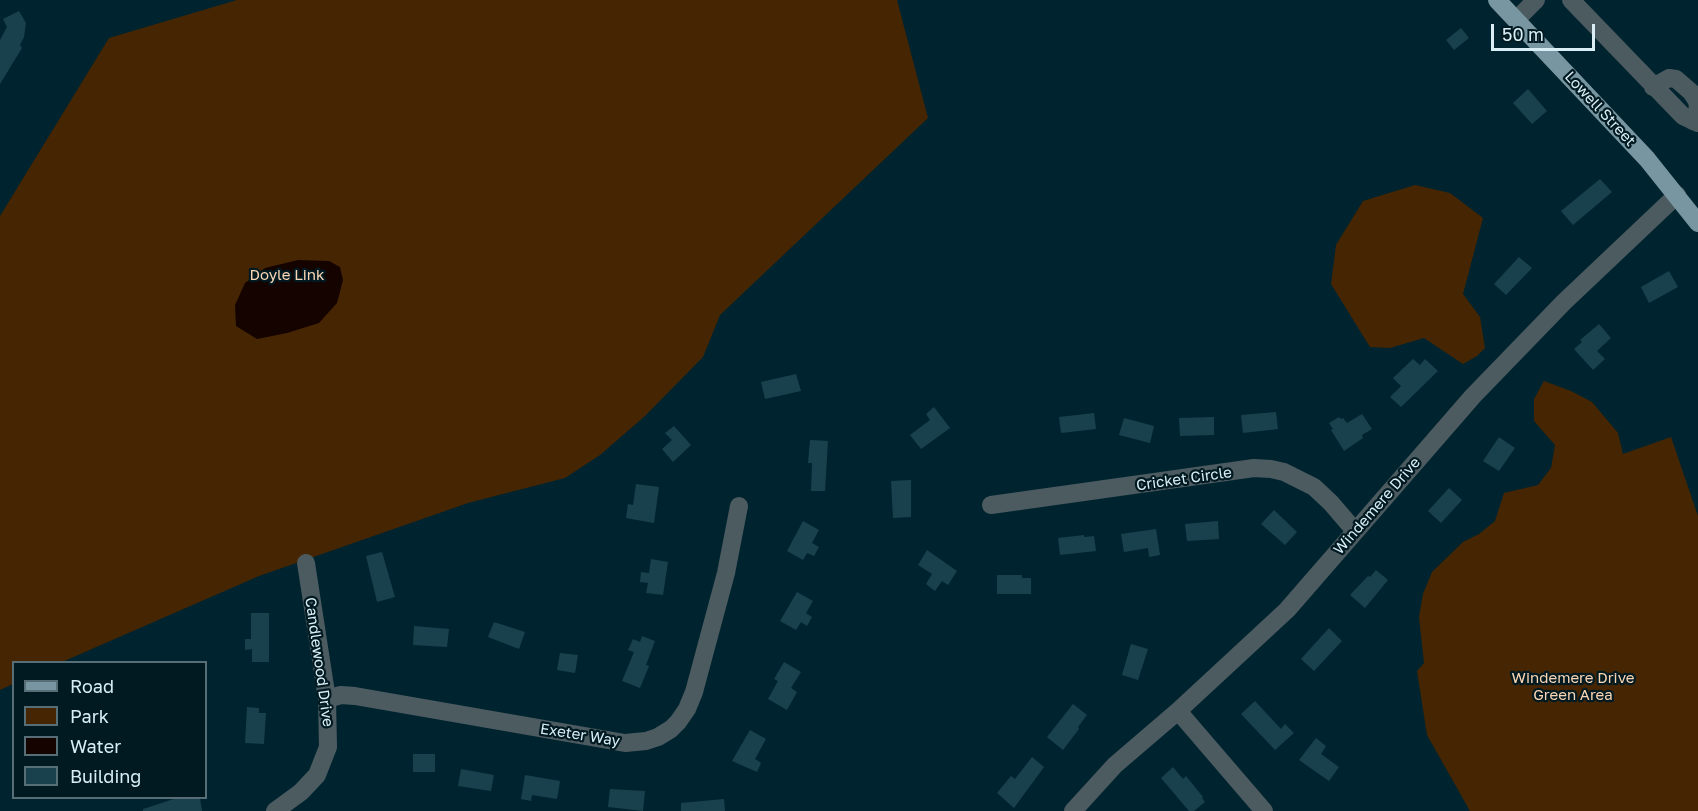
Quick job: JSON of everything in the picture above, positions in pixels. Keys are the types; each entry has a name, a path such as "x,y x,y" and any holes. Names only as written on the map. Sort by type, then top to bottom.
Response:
{"main road":[{"name":"Lowell Street","path":"1497,0 1647,159 1698,223"}],"street":[{"path":"1516,20 1536,0"},
{"path":"1571,0 1653,87 1683,116 1696,122"},
{"name":"Windemere Drive","path":"1073,811 1115,765 1178,711 1287,610 1473,396 1564,302 1677,195"},
{"name":"Cricket Circle","path":"991,505 1254,468 1271,469 1284,472 1314,487 1355,531"},
{"name":"Exeter Way","path":"327,699 341,695 355,696 625,743 646,741 665,734 682,716 694,692 726,573 739,506"},
{"name":"Candlewood Drive","path":"275,811 306,788 317,775 323,765 329,737 327,699 306,563"},
{"path":"1178,711 1264,811"}],"green space":[{"name":"Doyle Link","path":"237,0 897,0 928,118 720,315 703,357 645,416 600,455 565,478 468,503 259,576 64,661 12,661 12,684 0,690 0,216 109,38"},
{"path":"1415,185 1450,193 1483,218 1463,294 1480,317 1485,348 1463,364 1424,338 1390,348 1370,347 1331,284 1336,245 1363,201"},
{"name":"Windemere Drive Green Area","path":"1544,381 1592,402 1618,433 1623,454 1671,437 1698,516 1698,811 1470,811 1427,735 1417,671 1424,663 1419,617 1423,594 1432,572 1463,542 1479,534 1495,521 1504,493 1538,485 1551,468 1555,445 1534,421 1534,399"}],"water":[{"path":"298,260 329,261 340,267 343,280 337,303 319,323 257,339 236,326 235,305 245,283 265,268"}],"building":[{"path":"19,11 26,23 20,45 22,48 0,84 0,40 7,27 3,19"},
{"path":"1461,28 1469,38 1454,50 1446,40"},
{"path":"1528,89 1547,111 1532,124 1513,103"},
{"path":"1600,179 1612,192 1573,225 1561,211"},
{"path":"1519,257 1532,268 1506,295 1494,284"},
{"path":"1669,271 1678,287 1649,303 1641,287"},
{"path":"1599,324 1611,338 1597,351 1605,359 1593,370 1574,349 1582,342 1580,340"},
{"path":"1413,359 1420,365 1425,359 1438,371 1401,407 1390,397 1401,386 1393,378"},
{"path":"796,374 801,391 765,399 761,382"},
{"path":"934,407 950,428 921,449 910,435 930,420 926,414"},
{"path":"1276,412 1278,429 1243,433 1241,415"},
{"path":"1094,413 1096,429 1061,433 1059,417"},
{"path":"1362,414 1372,429 1344,451 1329,423 1339,417 1347,423"},
{"path":"1214,417 1214,435 1180,436 1179,418"},
{"path":"1124,418 1154,426 1150,443 1119,435"},
{"path":"674,426 691,445 673,462 662,449 672,440 665,433"},
{"path":"1499,437 1515,448 1499,471 1483,461"},
{"path":"810,440 828,441 825,491 811,491 812,463 808,463"},
{"path":"911,480 911,517 893,518 891,481"},
{"path":"636,484 659,487 654,523 626,518 628,504 633,505"},
{"path":"1449,488 1462,500 1441,523 1428,511"},
{"path":"1274,510 1297,532 1285,545 1261,524"},
{"path":"803,521 819,530 812,543 819,547 814,556 807,553 803,560 787,551"},
{"path":"1218,521 1219,539 1187,541 1185,524"},
{"path":"1156,529 1160,555 1149,557 1148,548 1124,552 1121,534"},
{"path":"1084,535 1084,537 1094,536 1096,551 1060,555 1058,538"},
{"path":"927,550 957,571 948,585 942,581 935,591 926,584 932,574 918,565"},
{"path":"382,552 395,597 377,602 366,556"},
{"path":"651,559 668,562 663,595 646,593 648,583 640,582 641,572 649,573"},
{"path":"1376,570 1388,580 1365,608 1350,595"},
{"path":"997,575 1022,575 1022,578 1031,578 1031,594 997,594"},
{"path":"797,592 813,601 806,613 812,617 807,626 801,622 796,630 780,621"},
{"path":"251,613 269,613 269,662 252,662 252,649 245,650 245,639 251,639"},
{"path":"494,622 525,632 519,649 488,637"},
{"path":"414,626 449,629 447,647 413,645"},
{"path":"1329,628 1342,641 1314,671 1301,659"},
{"path":"642,636 655,641 646,665 649,666 640,688 622,681 634,652 628,650 633,639 640,642"},
{"path":"1131,644 1148,649 1138,680 1122,675"},
{"path":"560,653 578,655 575,673 557,670"},
{"path":"784,662 801,672 791,688 797,692 787,710 768,699 778,681 774,679"},
{"path":"1255,701 1281,729 1285,724 1294,733 1275,750 1241,714"},
{"path":"1073,704 1087,715 1063,750 1047,737"},
{"path":"247,707 259,708 259,713 266,713 264,744 245,743"},
{"path":"750,730 766,739 755,759 761,763 757,772 732,761"},
{"path":"1316,738 1326,746 1321,754 1339,767 1329,781 1299,760"},
{"path":"413,754 435,754 435,772 413,772"},
{"path":"1032,757 1044,767 1014,808 997,793 1011,776 1015,779"},
{"path":"1173,767 1183,779 1186,776 1203,797 1205,802 1194,811 1189,811 1161,778"},
{"path":"461,769 494,775 491,791 458,786"},
{"path":"525,775 560,781 557,799 532,795 531,801 521,799"},
{"path":"610,789 645,791 643,811 608,807"},
{"path":"174,799 200,799 202,811 143,811 143,809"},
{"path":"724,799 725,811 681,811 681,803"}]}
